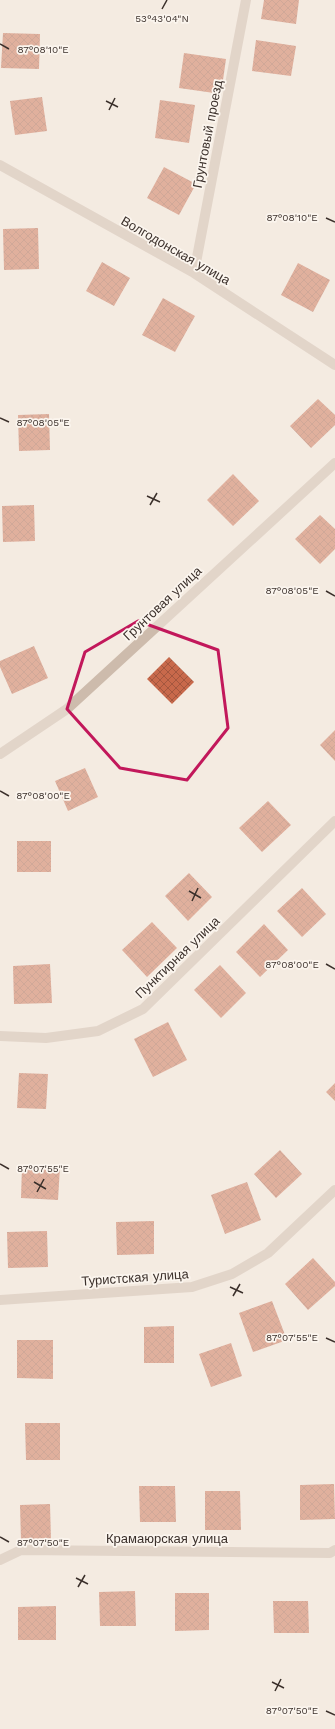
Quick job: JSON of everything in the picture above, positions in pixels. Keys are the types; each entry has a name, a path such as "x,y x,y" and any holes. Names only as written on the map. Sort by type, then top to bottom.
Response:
{"street":[{"name":"Грунтовый проезд","path":"194,273 246,0"},
{"name":"Волгодонская улица","path":"0,165 194,273 335,365"},
{"name":"Грунтовая улица","path":"0,754 66,709 335,462"},
{"name":"Пунктирная улица","path":"0,1036 46,1038 98,1031 143,1009 335,821"},
{"name":"Туристская улица","path":"0,1300 192,1287 232,1274 268,1253 335,1190"},
{"name":"Крамаюрская улица","path":"0,1560 22,1550 330,1553 335,1550"}],"highlighted area":[{"path":"138,621 218,650 228,728 187,780 120,768 67,709 85,652"}],"building":[{"path":"264,0 299,0 296,24 261,19"},
{"path":"3,33 40,34 39,69 1,68"},
{"path":"256,40 296,46 291,76 252,71"},
{"path":"184,53 226,59 221,94 179,88"},
{"path":"42,97 47,131 15,135 10,101"},
{"path":"160,100 195,105 189,143 155,138"},
{"path":"164,167 196,184 179,215 147,198"},
{"path":"38,228 39,269 4,270 3,229"},
{"path":"102,262 130,278 114,306 86,291"},
{"path":"298,263 330,280 313,312 281,295"},
{"path":"163,298 195,316 175,352 142,335"},
{"path":"318,399 335,415 335,425 311,448 290,426"},
{"path":"49,414 50,450 19,451 18,415"},
{"path":"233,474 259,501 233,526 207,500"},
{"path":"34,505 35,541 3,542 2,506"},
{"path":"320,515 335,529 335,549 320,564 295,539"},
{"path":"34,646 48,678 12,694 0,667 0,661"},
{"path":"169,657 194,682 172,704 147,679"},
{"path":"335,730 335,761 320,745"},
{"path":"85,768 98,797 68,811 55,781"},
{"path":"268,801 291,825 262,852 239,828"},
{"path":"17,841 51,841 51,872 17,872"},
{"path":"189,873 212,897 188,921 165,896"},
{"path":"302,888 326,914 302,937 277,911"},
{"path":"152,922 177,948 147,977 122,950"},
{"path":"264,924 288,950 260,977 236,952"},
{"path":"50,964 52,1003 14,1004 13,966"},
{"path":"220,965 246,993 221,1018 194,990"},
{"path":"168,1022 187,1060 153,1077 134,1039"},
{"path":"19,1073 48,1074 46,1109 17,1108"},
{"path":"335,1083 335,1101 326,1092"},
{"path":"280,1150 302,1174 276,1198 254,1174"},
{"path":"22,1166 60,1167 58,1200 21,1198"},
{"path":"247,1182 261,1220 225,1234 211,1195"},
{"path":"154,1221 154,1254 117,1255 116,1222"},
{"path":"47,1231 48,1267 8,1268 7,1232"},
{"path":"313,1258 335,1282 335,1286 308,1310 285,1284"},
{"path":"272,1301 287,1340 253,1352 239,1313"},
{"path":"174,1326 174,1363 144,1363 144,1327"},
{"path":"17,1340 53,1340 53,1379 17,1378"},
{"path":"231,1343 242,1376 211,1387 199,1354"},
{"path":"25,1423 60,1423 60,1460 26,1460"},
{"path":"334,1484 335,1519 300,1520 300,1485"},
{"path":"139,1486 175,1486 176,1522 140,1522"},
{"path":"205,1491 240,1491 241,1530 205,1530"},
{"path":"50,1504 51,1540 21,1541 20,1505"},
{"path":"135,1591 136,1626 100,1626 99,1592"},
{"path":"175,1593 209,1593 209,1630 175,1631"},
{"path":"273,1601 308,1601 309,1633 274,1633"},
{"path":"56,1606 56,1640 18,1640 18,1607"}]}
